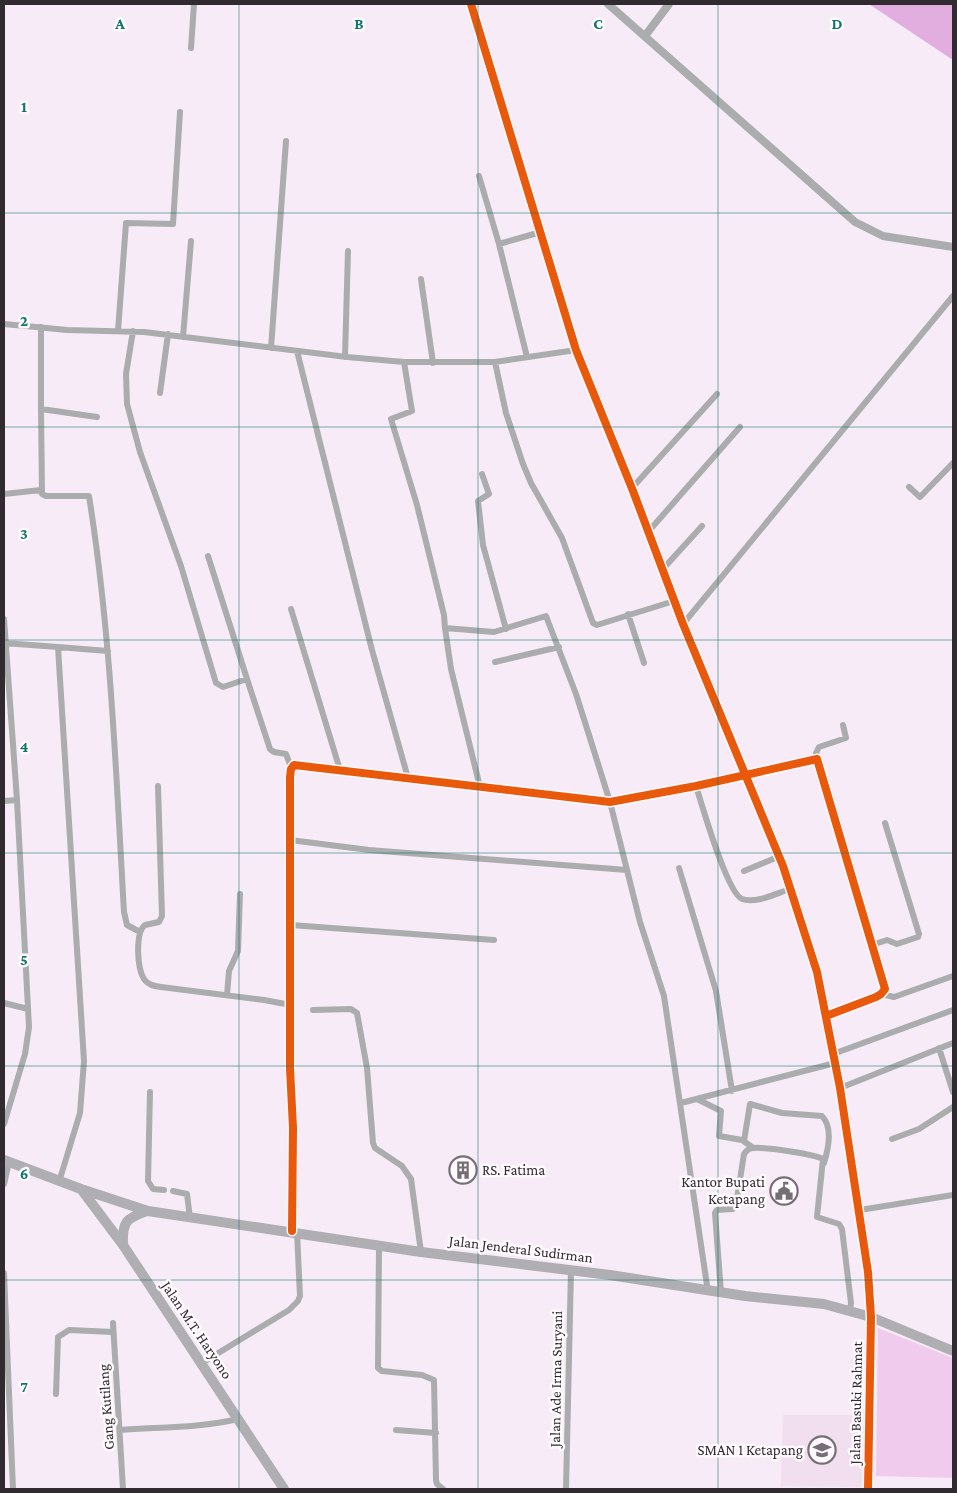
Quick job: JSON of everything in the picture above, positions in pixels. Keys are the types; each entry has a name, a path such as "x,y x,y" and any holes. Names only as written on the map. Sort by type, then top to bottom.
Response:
{"main road":[{"name":"Jalan Jenderal Sudirman","path":"6,1161 81,1190 148,1211 421,1252 571,1270 708,1292 824,1304 871,1317 953,1351"},
{"name":"Jalan M.T. Haryono","path":"81,1190 123,1245 284,1489"},
{"path":"123,1245 122,1232 127,1221 134,1215 148,1211"}],"street":[{"path":"191,48 194,4"},
{"path":"471,4 576,350 632,488 683,624 778,856 817,972 840,1088 860,1210 868,1272 871,1317"},
{"path":"608,4 855,222 883,236 953,247"},
{"path":"645,36 669,4"},
{"path":"118,331 126,223 129,221 174,224 180,112"},
{"path":"271,348 286,141"},
{"path":"479,176 499,244 527,357"},
{"path":"499,244 541,232"},
{"path":"183,337 191,241"},
{"path":"345,357 348,251"},
{"path":"421,279 433,363"},
{"path":"683,624 953,296"},
{"path":"4,324 168,334 345,357 404,362 495,362 576,350"},
{"path":"41,327 41,490 46,496 89,496 102,587 108,652 124,912 127,925 140,932"},
{"path":"133,331 126,374 126,395 140,452 181,566 216,682 223,687 247,679"},
{"path":"160,393 168,334"},
{"path":"297,351 372,650 408,778"},
{"path":"404,362 412,411 391,418 417,505 444,615 451,670 480,788"},
{"path":"495,362 506,413 523,464 531,483 562,538 593,623 597,625 674,601"},
{"path":"632,488 717,394"},
{"path":"41,409 97,417"},
{"path":"648,532 740,427"},
{"path":"909,487 920,497 952,466"},
{"path":"482,474 489,494 478,501 481,539 506,629"},
{"path":"4,494 41,490"},
{"path":"662,570 702,526"},
{"path":"202,1363 289,1310 298,1301 300,1290 295,1232 290,1068 291,767 286,754 274,752 270,749 208,556"},
{"path":"291,608 340,770"},
{"path":"628,614 644,663"},
{"path":"445,628 483,632 506,629 546,616 559,647 610,802 627,870 664,996 708,1292"},
{"path":"4,619 17,800 28,1009 28,1036 25,1054 4,1124"},
{"path":"5,643 108,652"},
{"path":"58,647 84,1061 80,1113 59,1182"},
{"path":"495,662 559,647"},
{"path":"843,724 846,738 819,747 816,753 884,986 882,994"},
{"path":"291,767 301,765 480,788 610,802 696,786 817,758"},
{"path":"158,786 161,919 157,924 144,926 140,932 141,970 145,980 151,985 291,1005"},
{"path":"696,786 728,881 737,896 742,899 754,899 790,889"},
{"path":"4,801 17,800"},
{"path":"872,945 887,940 897,944 918,937 919,934 885,823"},
{"path":"290,840 369,850 627,870"},
{"path":"744,871 778,856"},
{"path":"679,868 716,991 732,1091"},
{"path":"227,995 229,971 238,951 240,894"},
{"path":"291,925 494,940"},
{"path":"826,1016 882,994 894,997 953,976"},
{"path":"4,1003 28,1009"},
{"path":"313,1010 352,1009 357,1013 367,1068 373,1143 376,1148 406,1170 412,1179 421,1252"},
{"path":"833,1054 953,1010"},
{"path":"840,1088 953,1043"},
{"path":"939,1048 953,1092"},
{"path":"681,1103 835,1063"},
{"path":"150,1092 148,1181 153,1189 164,1190"},
{"path":"697,1099 721,1111 719,1136 744,1141 752,1147 819,1157 824,1163"},
{"path":"744,1141 750,1104 782,1113 822,1116 826,1120 829,1137 828,1149 824,1163 817,1217 838,1224 842,1229 850,1286 850,1310"},
{"path":"892,1139 919,1129 953,1107"},
{"path":"721,1293 715,1213 717,1210 733,1209 736,1205 744,1154 752,1147"},
{"path":"4,1184 6,1161"},
{"path":"173,1191 187,1194 190,1218"},
{"path":"860,1210 953,1195"},
{"path":"379,1246 378,1368 380,1370 422,1375 434,1380 436,1480 437,1484 443,1489"},
{"name":"Jalan Ade Irma Suryani","path":"566,1489 571,1270"},
{"path":"4,1273 13,1489"},
{"name":"Jalan Basuki Rahmat","path":"868,1489 871,1317"},
{"name":"Gang Kutilang","path":"113,1323 123,1489"},
{"path":"56,1394 58,1340 61,1334 69,1330 113,1332"},
{"path":"120,1430 163,1426 208,1426 238,1418"},
{"path":"396,1430 436,1433"}],"shaded area":[{"path":"869,4 953,4 953,60"},
{"path":"878,1328 953,1358 953,1478 876,1476"},
{"name":"SMAN 1 Ketapang","path":"783,1415 864,1415 862,1487 781,1486"}],"cycle path":[{"path":"471,4 576,350 633,491 683,624 783,866 817,972 840,1088 868,1272 871,1317 868,1489"},
{"path":"292,1231 290,777 291,769 294,765 610,802 696,786 817,759 885,989 876,997 826,1016"}],"place":[{"name":"RS. Fatima","path":"463,1170"},
{"name":"Kantor Bupati Ketapang","path":"784,1191"},
{"name":"SMAN 1 Ketapang","path":"822,1450"}]}
